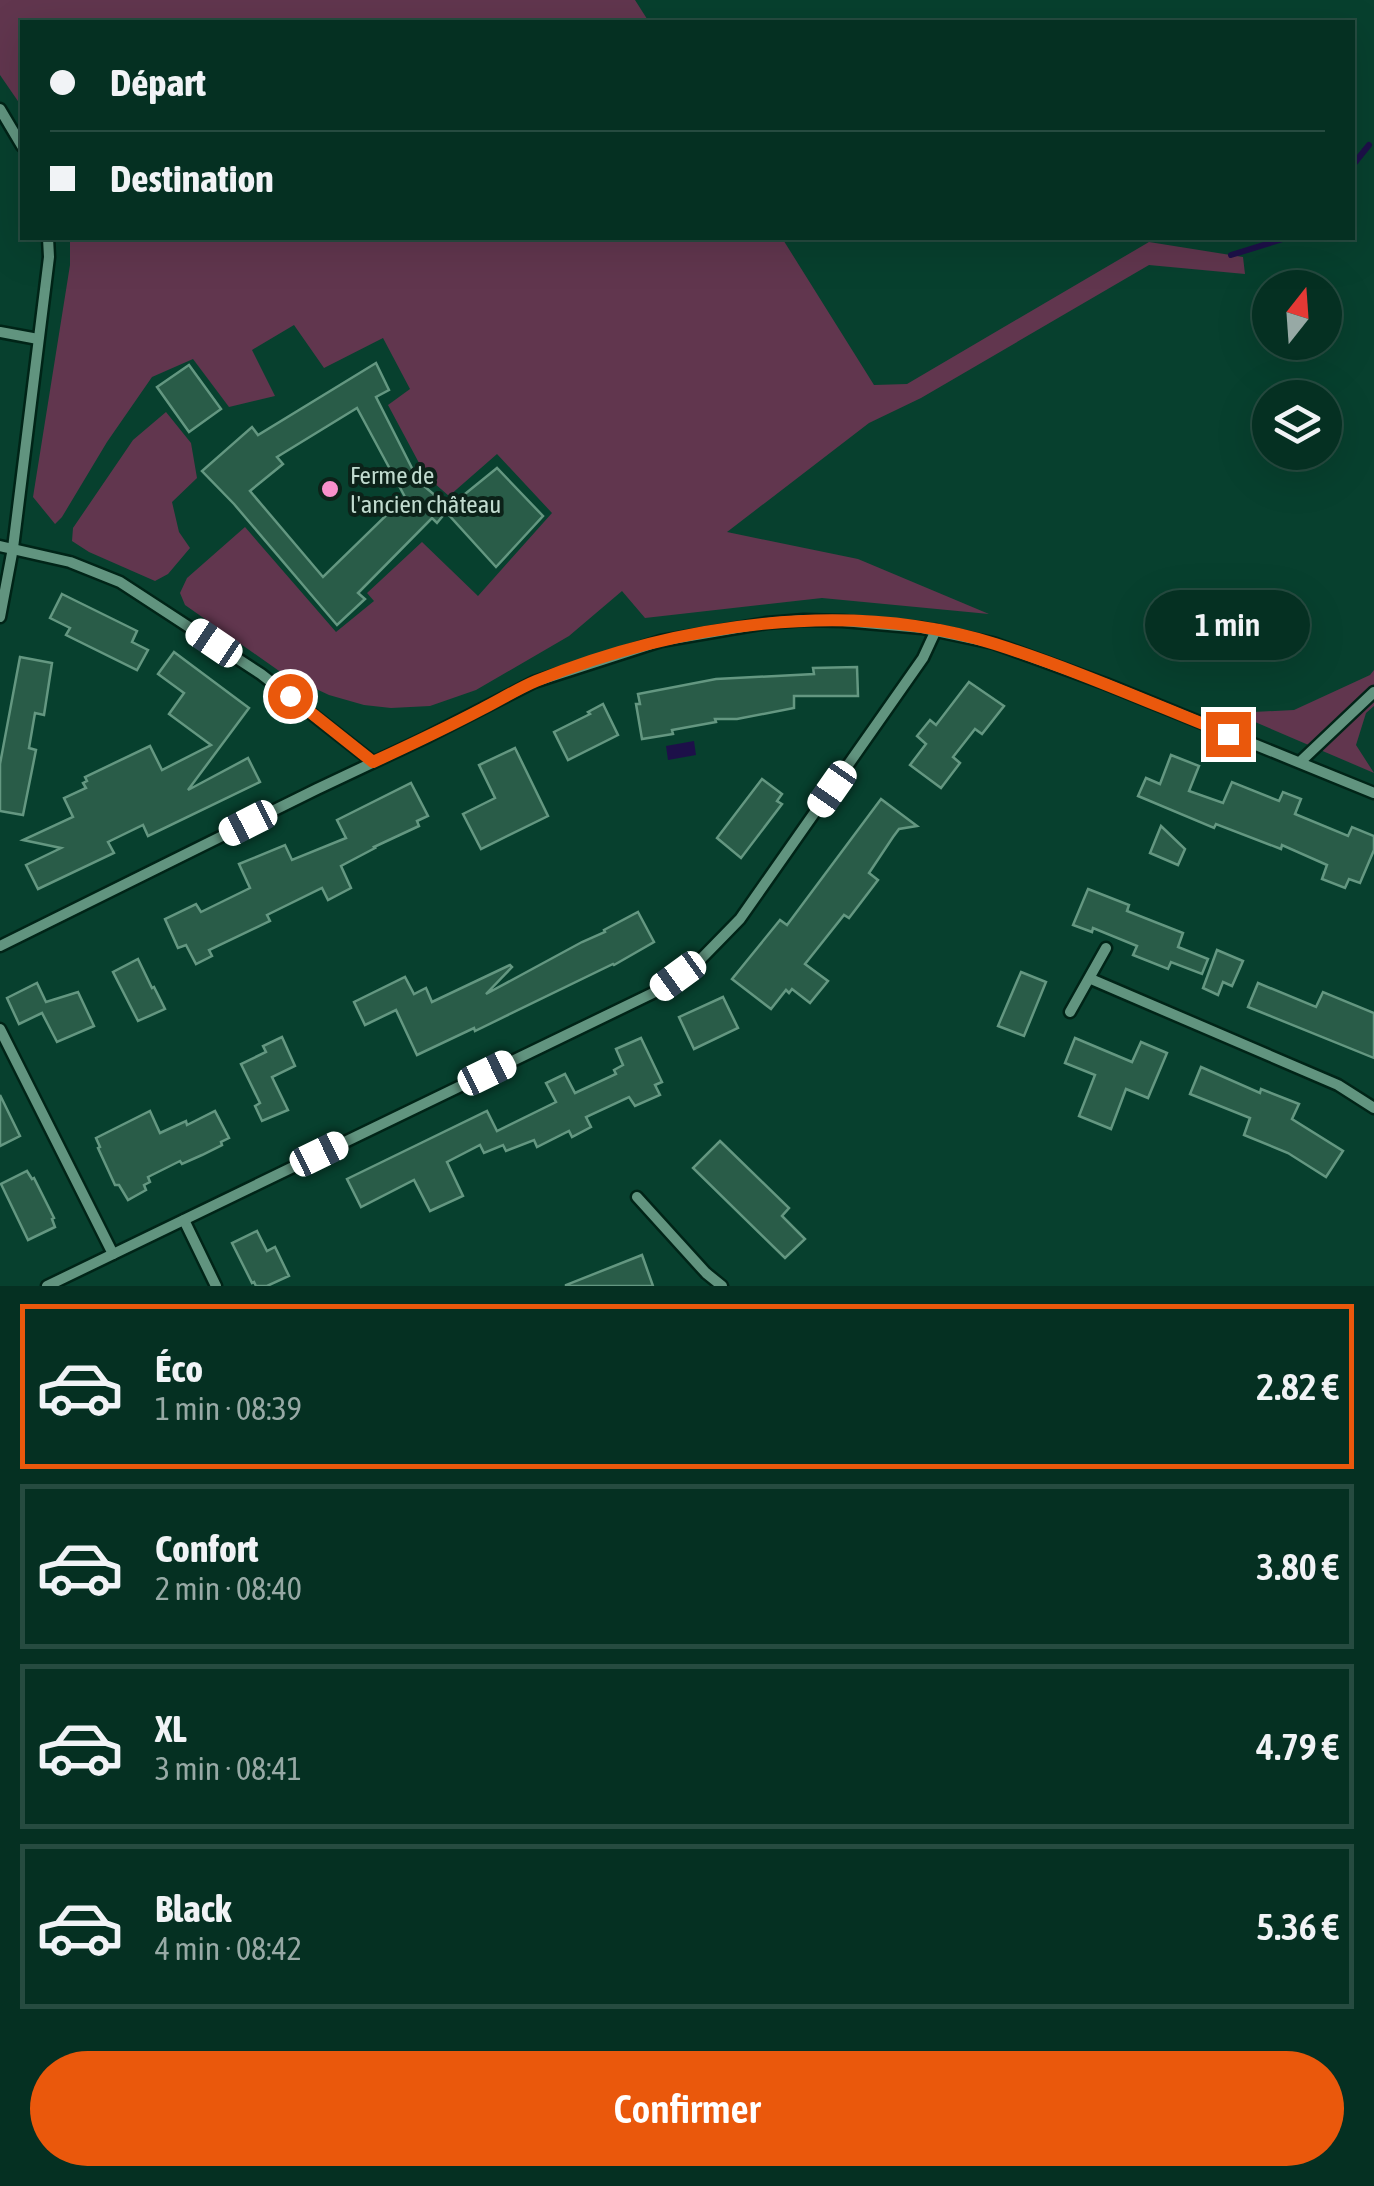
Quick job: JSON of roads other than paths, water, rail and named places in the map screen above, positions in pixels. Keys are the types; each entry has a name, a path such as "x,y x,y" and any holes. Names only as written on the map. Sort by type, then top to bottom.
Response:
{"street":[{"path":"0,109 20,143"},
{"path":"0,617 13,548 48,240"},
{"path":"0,332 38,339"},
{"path":"0,546 70,562 120,582 261,674 373,762"},
{"path":"2,940 534,682 661,641 804,620 936,630 1009,649 1374,792"},
{"path":"47,1286 656,992 700,960 740,919 924,658 936,630"},
{"path":"1300,762 1374,692"},
{"path":"1070,1012 1106,948"},
{"path":"1091,979 1338,1086 1374,1108"},
{"path":"0,1029 112,1254"},
{"path":"637,1197 722,1286"},
{"path":"184,1220 216,1286"},
{"path":"699,1286 706,1273"}],"waterway":[{"path":"1355,162 1369,145"},
{"path":"1231,255 1280,240"}],"place":[{"name":"Ferme de l'ancien château","path":"330,489"}]}
